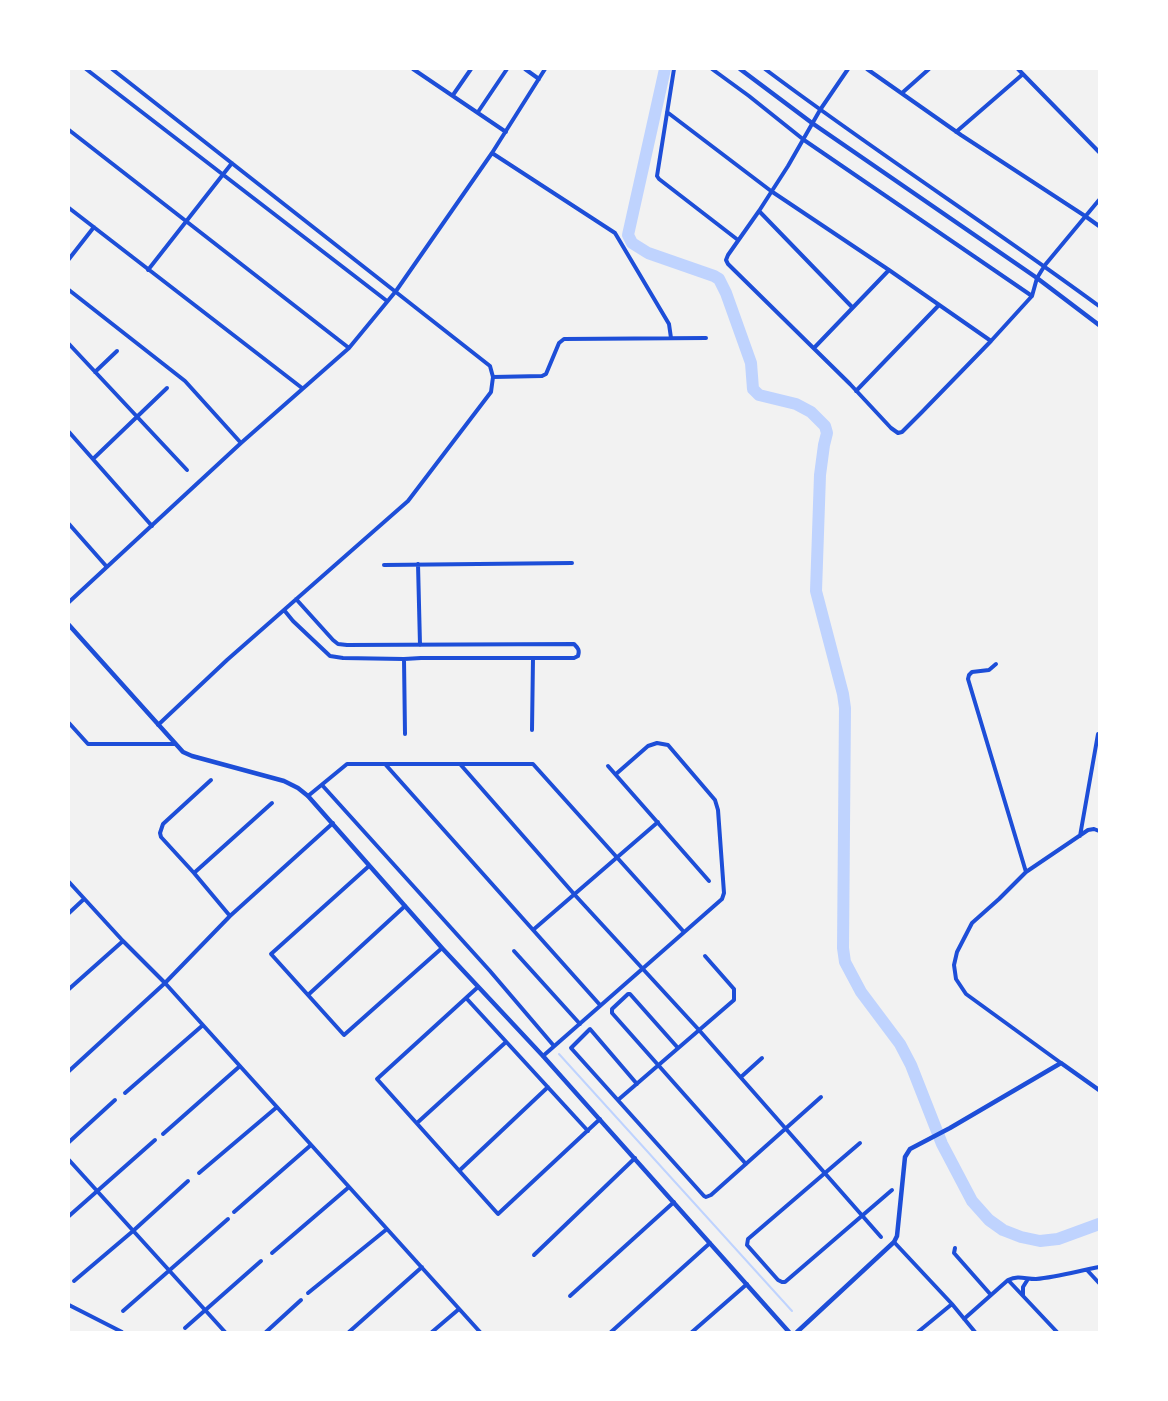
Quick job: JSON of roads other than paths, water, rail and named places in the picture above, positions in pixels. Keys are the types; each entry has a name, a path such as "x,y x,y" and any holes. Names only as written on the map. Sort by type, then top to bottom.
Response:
{"street":[{"path":"86,69 387,301"},
{"path":"112,69 490,366 493,377 491,392 408,501 227,660 158,725"},
{"path":"413,69 506,132"},
{"path":"453,95 471,69"},
{"path":"478,112 507,69"},
{"path":"524,69 539,79"},
{"path":"69,602 241,443 349,348 396,291 492,154 545,69"},
{"path":"674,69 657,174 658,178 738,240"},
{"path":"712,69 804,140 1032,296"},
{"path":"740,69 812,123 1037,278 1099,325"},
{"path":"765,69 820,110 1045,266 1099,306"},
{"path":"848,69 820,110 804,140 759,211 728,254 726,260 898,433 902,432 1032,296 1037,278 1045,266 1099,200"},
{"path":"867,69 956,132 1099,226"},
{"path":"902,93 929,69"},
{"path":"1018,69 1099,152"},
{"path":"956,132 1023,74"},
{"path":"667,112 771,191 991,341"},
{"path":"69,130 349,348"},
{"path":"492,154 615,232 669,324 671,338"},
{"path":"148,270 232,163"},
{"path":"69,208 302,388"},
{"path":"759,211 852,307"},
{"path":"69,259 94,227"},
{"path":"814,348 889,270"},
{"path":"69,290 185,381 241,443"},
{"path":"856,391 939,305"},
{"path":"493,377 542,376 546,374 559,343 564,339 706,338"},
{"path":"69,344 187,470"},
{"path":"95,372 117,351"},
{"path":"92,459 167,388"},
{"path":"69,432 152,526"},
{"path":"69,524 107,567"},
{"path":"384,565 572,563"},
{"path":"418,564 420,645"},
{"path":"284,610 330,656 342,658 404,660 422,658 574,658 580,652 574,644 338,644 296,599"},
{"path":"69,625 183,752 284,781 308,796 442,948 636,1158 789,1332"},
{"path":"532,730 533,658"},
{"path":"404,660 405,734"},
{"path":"996,664 989,670 972,672 968,678 1026,872"},
{"path":"69,723 88,744 175,744"},
{"path":"1080,836 1098,734"},
{"path":"543,1056 722,898 724,893 718,810 715,800 668,745 654,744 648,746 616,774"},
{"path":"308,796 347,764 533,764 684,932"},
{"path":"385,764 600,1005"},
{"path":"460,764 882,1237"},
{"path":"608,766 709,881"},
{"path":"211,780 163,824 161,837 230,916"},
{"path":"322,785 490,971 554,1046"},
{"path":"194,873 272,803"},
{"path":"533,930 658,822"},
{"path":"69,1072 165,984 230,916 333,823"},
{"path":"1099,831 1094,829 1088,830 1026,872 972,924 956,952 954,965 956,979 966,994 1099,1090"},
{"path":"369,866 271,954 344,1035 442,948"},
{"path":"69,882 203,1025 480,1332"},
{"path":"69,913 84,899"},
{"path":"308,995 405,906"},
{"path":"69,989 122,940"},
{"path":"514,951 580,1024"},
{"path":"618,1100 734,1000 734,988 705,956"},
{"path":"478,987 378,1079 498,1214 600,1119"},
{"path":"678,1048 630,994 612,1009 612,1014 746,1164"},
{"path":"467,998 588,1131"},
{"path":"125,1093 203,1025"},
{"path":"637,1084 590,1029 571,1048 706,1197 711,1195 821,1097"},
{"path":"418,1123 506,1042"},
{"path":"741,1077 762,1058"},
{"path":"797,1332 894,1242 897,1236 905,1157 910,1149 950,1128 1061,1063"},
{"path":"163,1134 240,1066"},
{"path":"460,1170 548,1087"},
{"path":"69,1142 115,1100"},
{"path":"199,1173 277,1107"},
{"path":"69,1216 155,1140"},
{"path":"860,1143 748,1239 748,1245 778,1280 785,1282 892,1190"},
{"path":"234,1212 311,1145"},
{"path":"534,1255 636,1158"},
{"path":"69,1160 225,1332"},
{"path":"74,1282 188,1181"},
{"path":"272,1253 349,1187"},
{"path":"570,1296 674,1202"},
{"path":"123,1311 228,1219"},
{"path":"308,1294 387,1229"},
{"path":"894,1242 952,1304 975,1332"},
{"path":"611,1332 710,1243"},
{"path":"955,1248 954,1253 991,1295"},
{"path":"185,1328 261,1261"},
{"path":"349,1332 422,1268"},
{"path":"964,1319 1008,1280 1017,1277 1028,1279 1050,1277 1099,1268"},
{"path":"1087,1270 1099,1283"},
{"path":"1024,1296 1023,1287 1028,1279"},
{"path":"1008,1280 1057,1332"},
{"path":"692,1332 747,1284"},
{"path":"266,1332 301,1300"},
{"path":"918,1332 952,1304"},
{"path":"69,1305 122,1332"},
{"path":"432,1332 459,1309"}],"waterway":[{"path":"665,69 628,235 632,243 648,253 719,279 726,293 751,363 753,389 759,395 796,404 811,412 825,426 827,433 820,475 816,591 845,708 843,948 845,962 861,992 900,1044 911,1065 942,1144 972,1201 989,1220 1003,1230 1021,1237 1040,1241 1058,1239 1099,1224"},
{"path":"559,1054 792,1311"}]}
